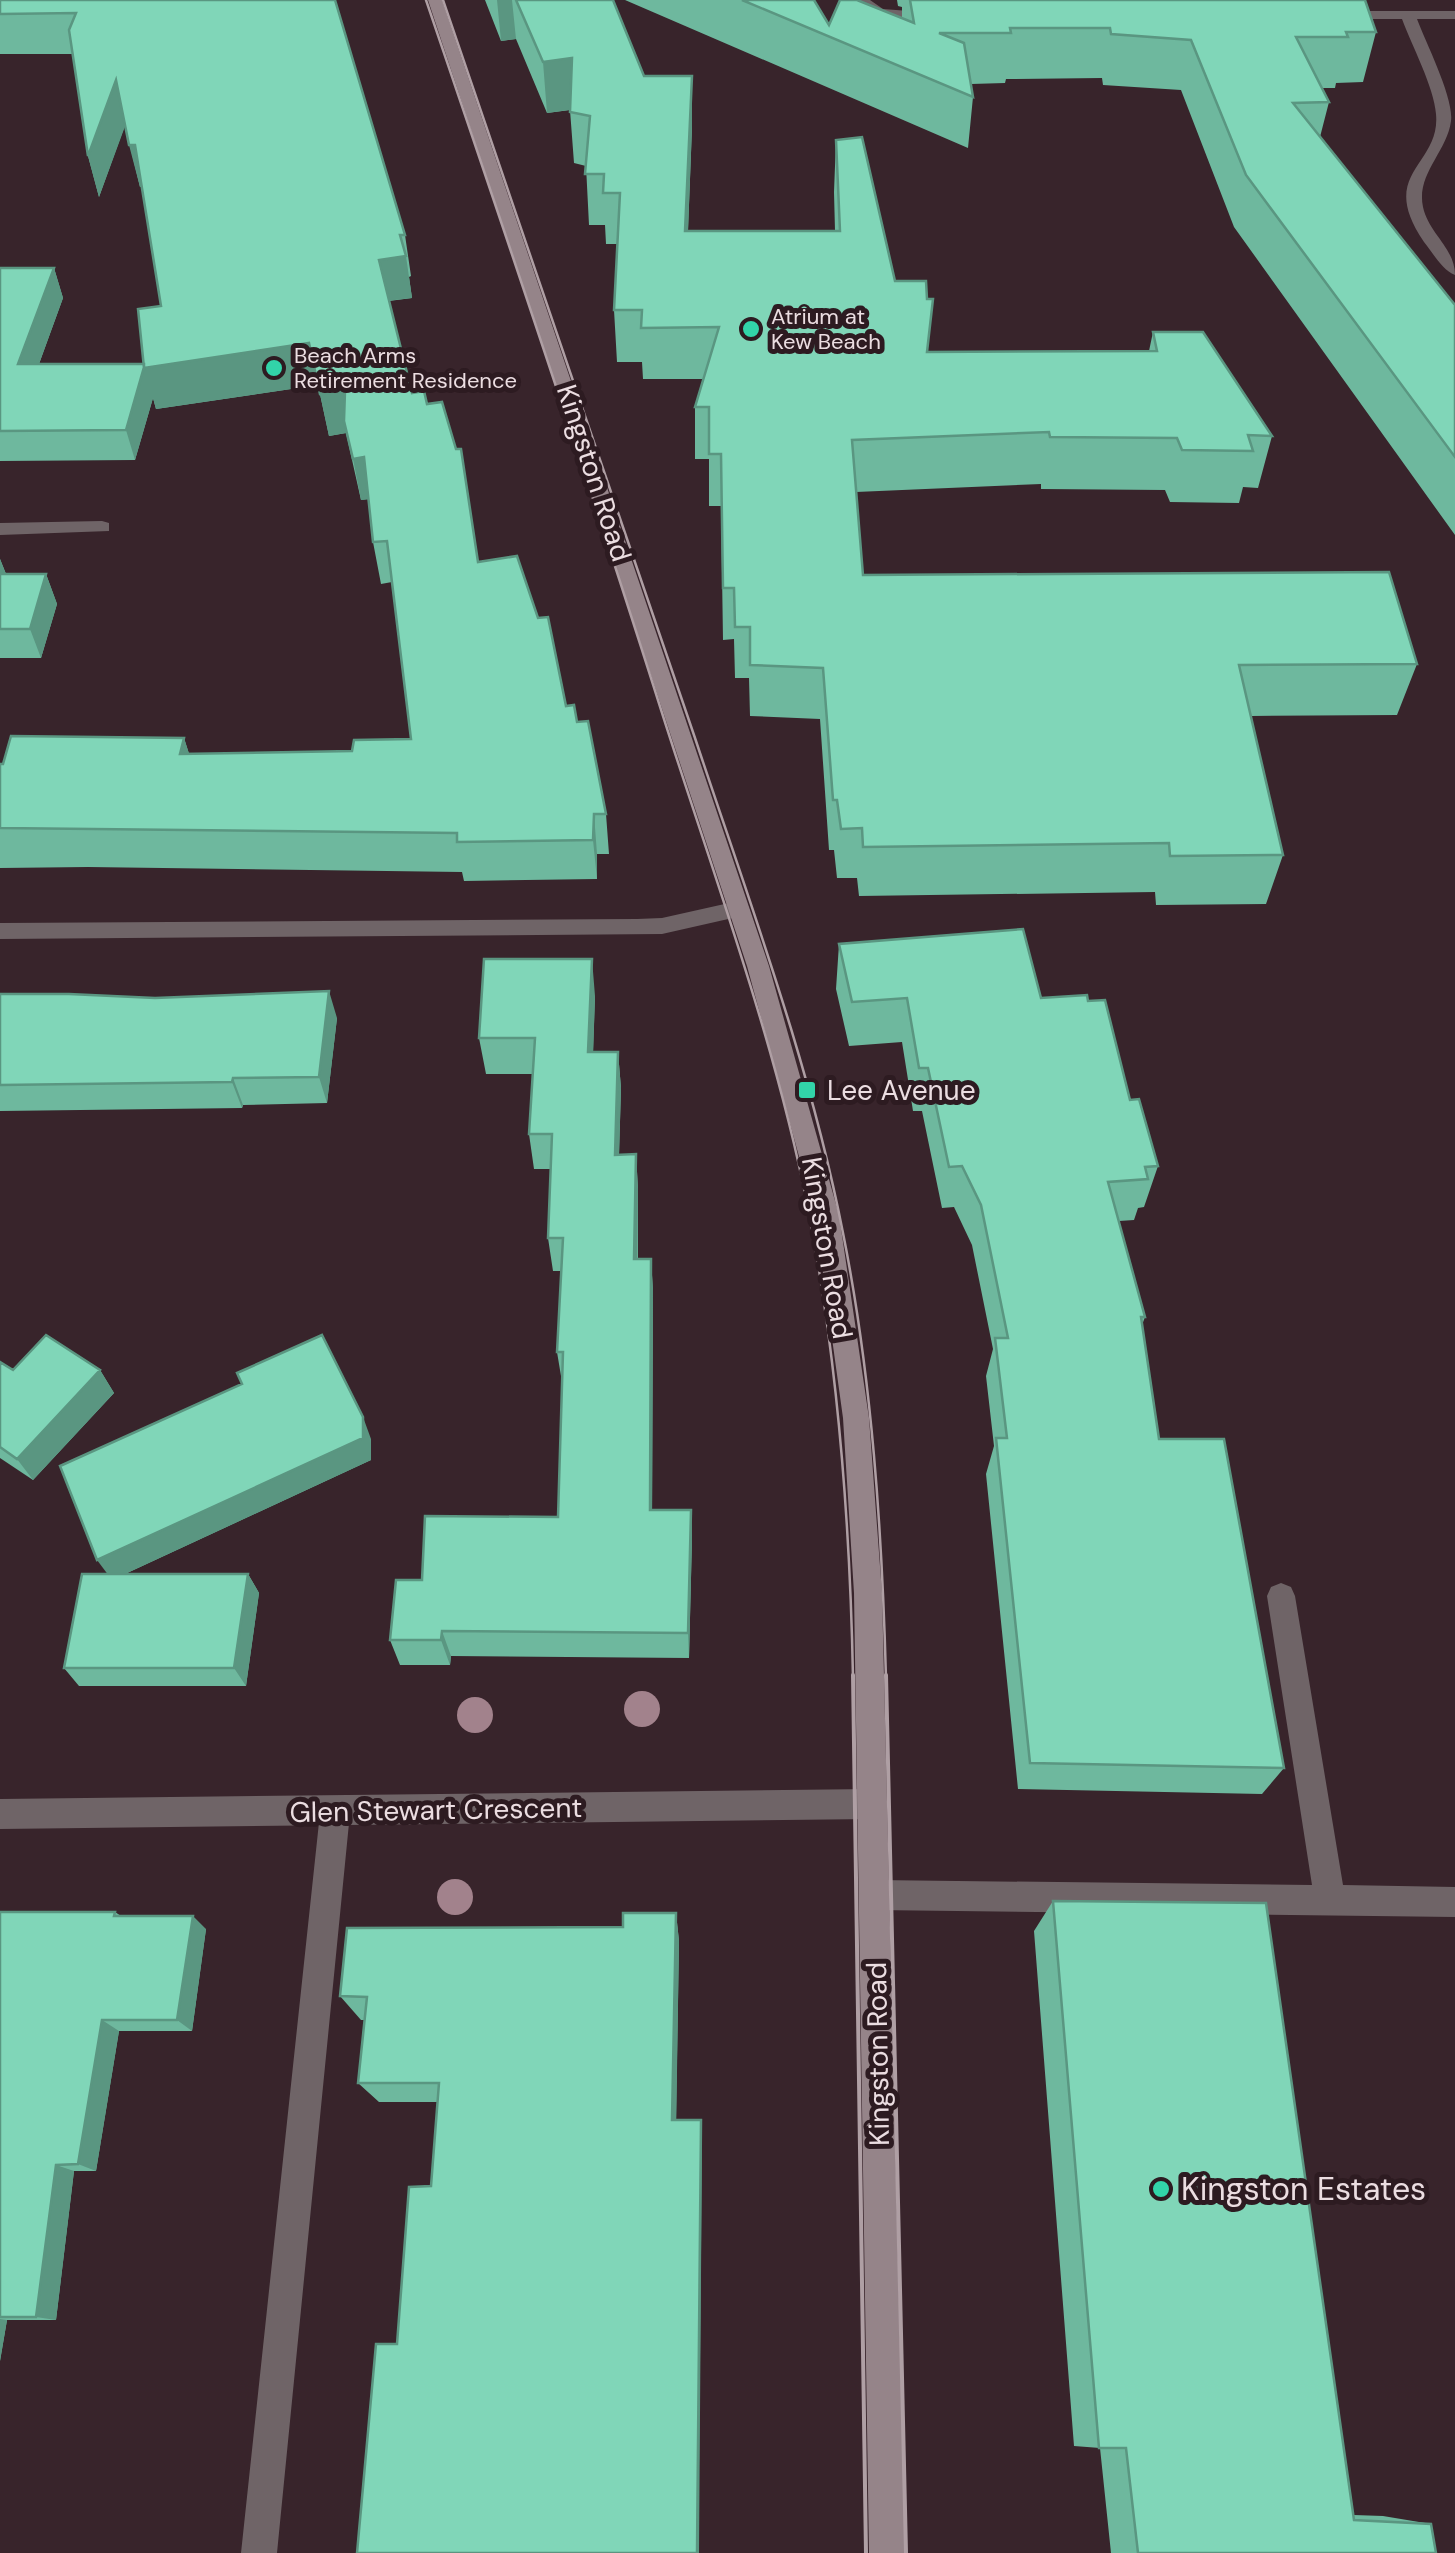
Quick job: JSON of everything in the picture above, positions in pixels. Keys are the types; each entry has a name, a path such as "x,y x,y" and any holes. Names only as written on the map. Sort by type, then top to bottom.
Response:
{"main road":[{"name":"Kingston Road","path":"436,0 738,909 791,1081 829,1234 857,1438 868,1593 887,2553"}],"street":[{"path":"862,0 880,13 947,17"},
{"path":"1329,15 1455,15"},
{"path":"1408,15 1444,112 1444,129 1416,176 1412,206 1422,228 1455,270"},
{"path":"0,529 102,526"},
{"path":"0,931 662,926 738,909"},
{"path":"1281,1596 1330,1900"},
{"name":"Glen Stewart Crescent","path":"0,1814 335,1813 774,1802 872,1804"},
{"path":"259,2553 335,1813"},
{"path":"875,1895 1455,1902"}],"building":[{"path":"0,0 335,0 405,235 400,235 406,256 379,260 412,393 424,391 427,404 442,402 456,449 461,449 478,562 517,556 538,618 548,617 566,706 574,705 577,722 588,721 606,814 594,814 593,840 457,842 457,833 0,828 0,764 11,736 184,738 180,754 352,751 354,740 411,739 387,541 373,542 364,457 353,459 344,421 345,391 320,394 309,343 144,368 138,309 161,306 135,145 129,145 116,80 88,156 69,30 76,13 0,14"},
{"path":"516,0 613,0 644,76 692,76 685,231 840,231 836,140 862,137 895,281 926,281 927,299 933,299 927,352 1157,351 1153,332 1203,332 1272,436 1248,435 1253,451 1182,450 1177,438 1050,437 1049,432 852,440 863,575 1389,572 1417,664 1239,665 1283,855 1170,856 1169,843 863,847 862,828 841,829 837,800 833,800 823,668 750,665 750,627 735,627 734,588 723,588 721,454 709,454 709,407 695,407 719,327 641,328 642,310 614,310 620,193 603,193 604,174 585,174 590,116 570,112 572,58 543,62"},
{"path":"742,0 814,0 829,25 840,0 857,0 914,23 910,0 1365,0 1376,32 1346,32 1348,37 1296,37 1329,102 1293,103 1455,305 1455,457 1246,175 1191,40 1111,34 1110,28 939,33 964,43 973,97"},
{"path":"0,268 54,268 18,364 144,364 126,430 0,431"},
{"path":"0,574 46,574 30,629 0,629"},
{"path":"1023,929 1041,998 1087,995 1088,1001 1105,1000 1130,1100 1139,1099 1158,1166 1145,1167 1148,1179 1108,1182 1145,1317 1141,1317 1159,1439 1224,1439 1284,1768 1030,1763 996,1438 1007,1438 995,1338 1008,1338 981,1205 962,1166 949,1167 928,1068 919,1068 907,998 852,1002 839,944"},
{"path":"484,959 592,959 588,1052 618,1052 615,1155 636,1154 634,1259 651,1259 650,1510 691,1510 688,1633 442,1631 441,1640 390,1640 396,1580 422,1580 425,1516 558,1517 563,1352 557,1352 563,1238 548,1238 552,1134 529,1134 535,1038 479,1038"},
{"path":"329,991 319,1077 0,1085 0,994 155,998"},
{"path":"46,1335 100,1370 17,1459 0,1447 0,1362 13,1370"},
{"path":"322,1335 363,1417 363,1438 97,1560 60,1466 242,1384 237,1373"},
{"path":"82,1574 248,1574 234,1668 64,1668"},
{"name":"Kingston Estates","path":"1053,1901 1266,1903 1354,2520 1431,2524 1436,2553 1138,2553 1126,2448 1099,2448"},
{"path":"0,1912 193,1916 177,2020 102,2020 78,2164 56,2165 36,2317 0,2317"},
{"path":"623,1913 676,1913 672,2120 701,2120 697,2553 357,2553 376,2344 397,2344 409,2187 431,2186 439,2083 358,2083 367,1997 340,1996 347,1928 623,1927"}],"tram line":[{"path":"426,0 572,435 778,1079 808,1208 835,1383 849,1560 853,1678"},
{"path":"443,0 757,922 814,1107 843,1233 868,1398 882,1566 886,1678"},
{"path":"853,1675 866,2553"},
{"path":"886,1675 906,2553"}],"place":[{"name":"Atrium at Kew Beach","path":"751,329"},
{"name":"Beach Arms Retirement Residence","path":"274,368"},
{"name":"Lee Avenue","path":"807,1090"},
{"name":"Kingston Estates","path":"1161,2189"}]}
